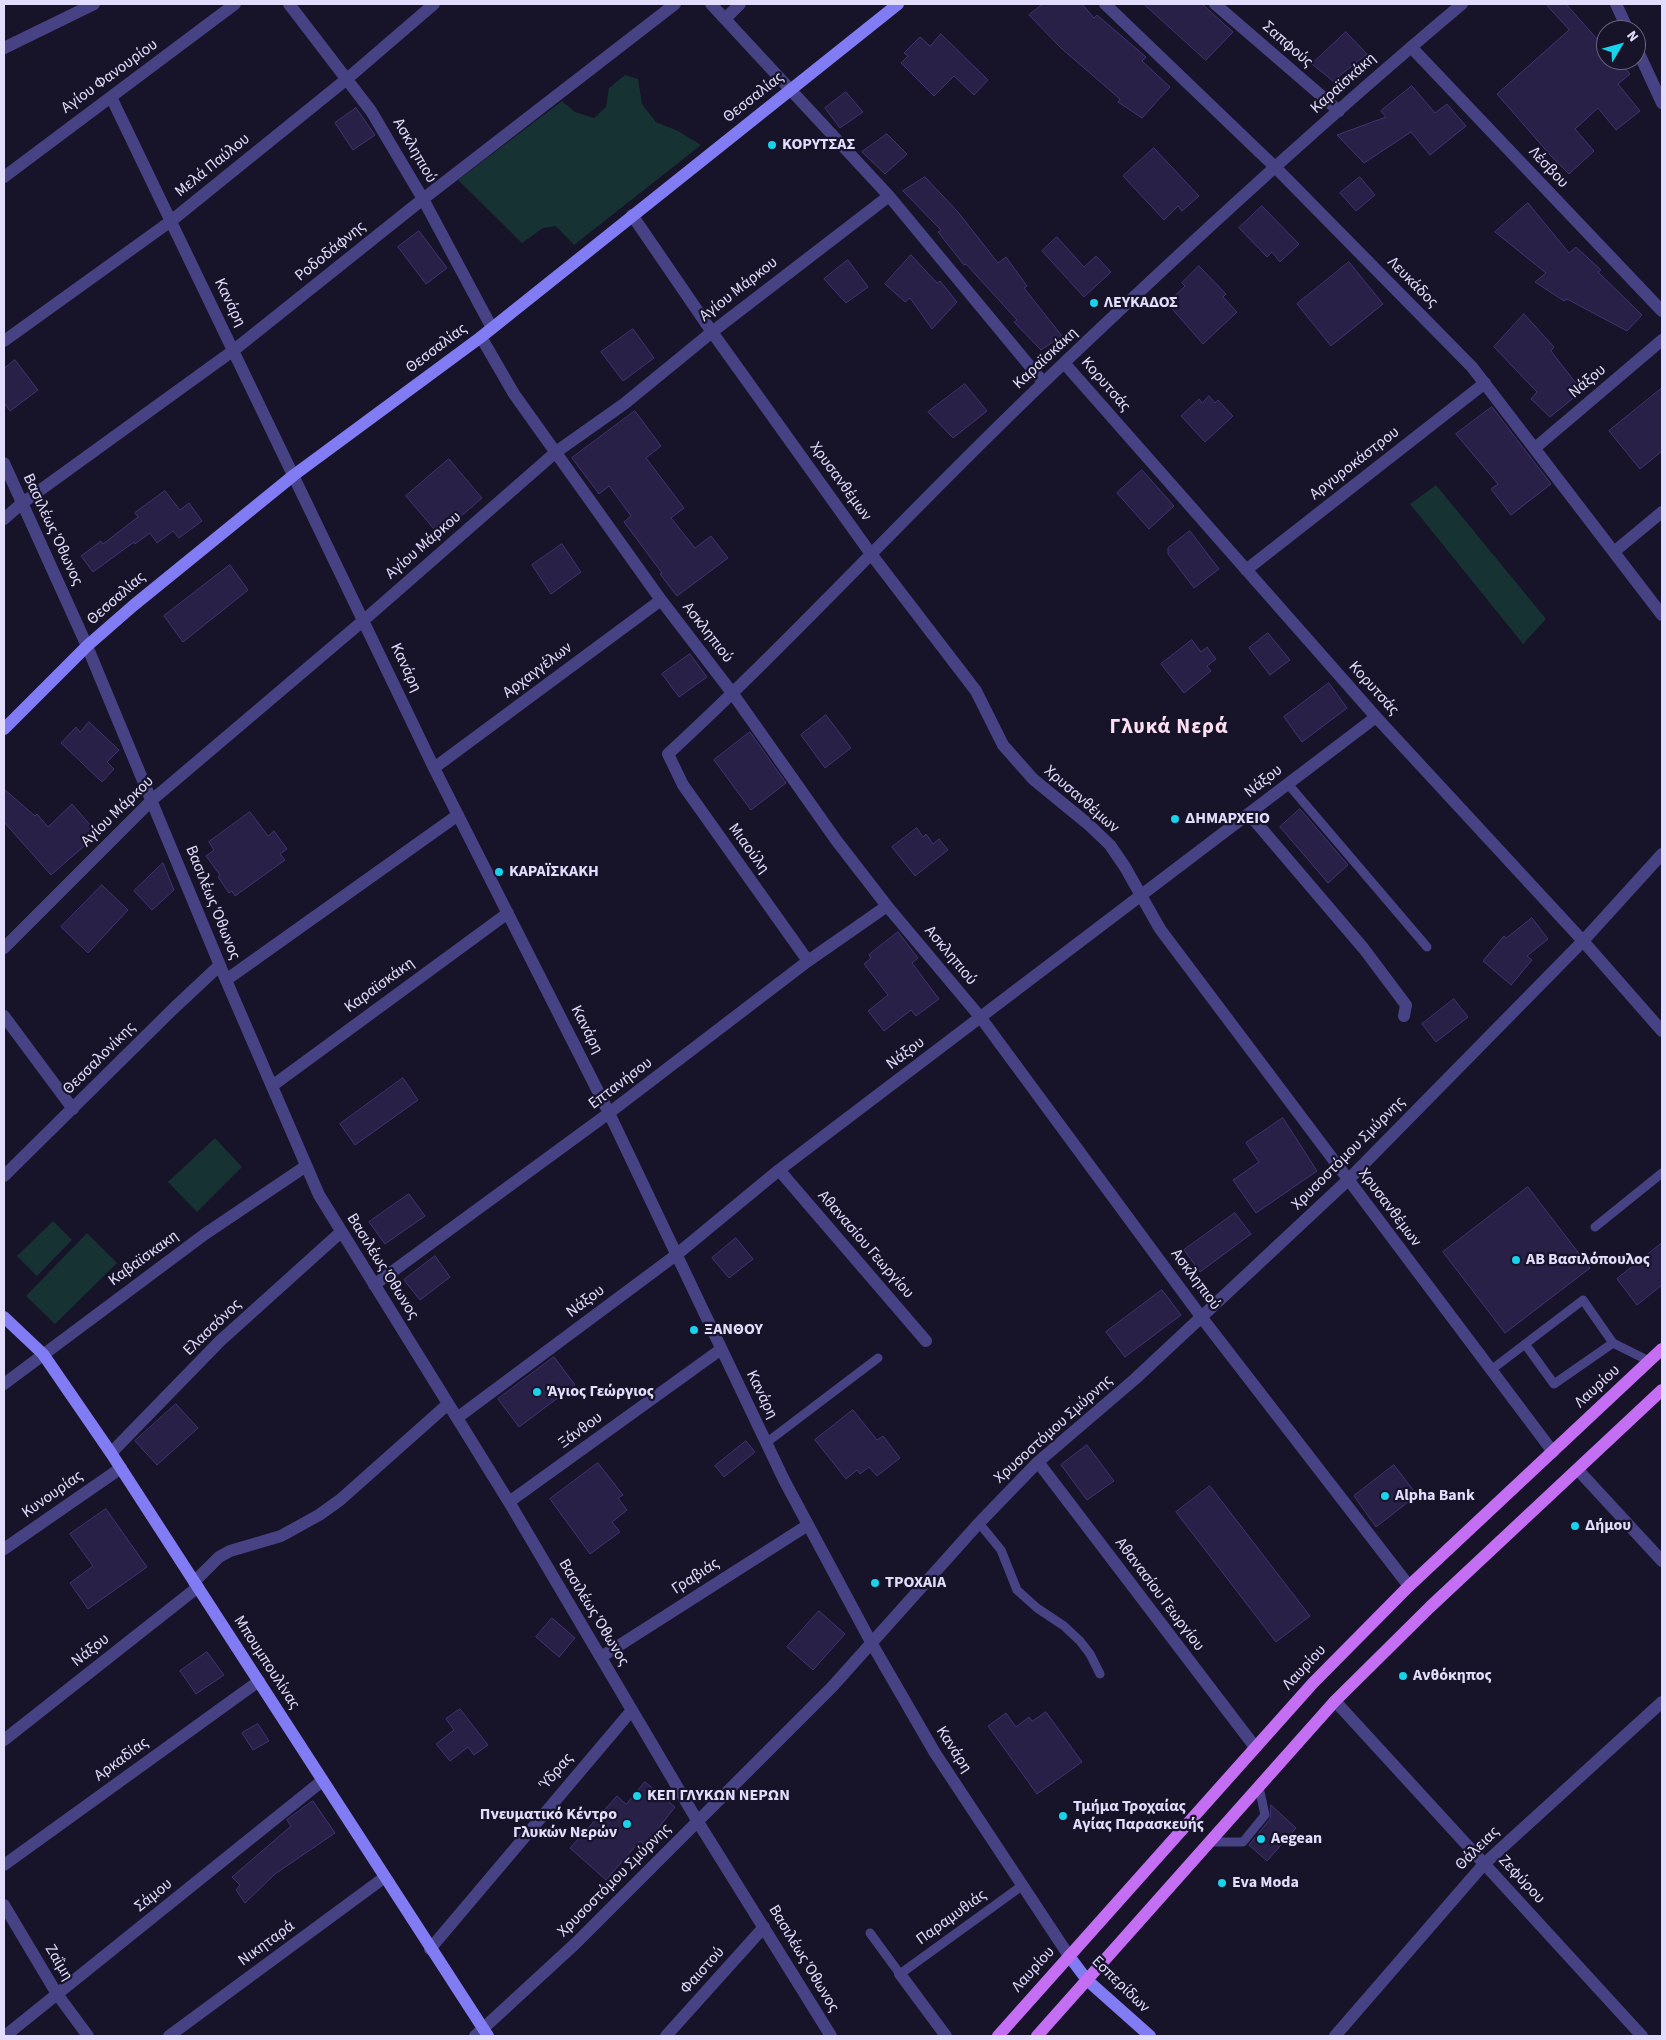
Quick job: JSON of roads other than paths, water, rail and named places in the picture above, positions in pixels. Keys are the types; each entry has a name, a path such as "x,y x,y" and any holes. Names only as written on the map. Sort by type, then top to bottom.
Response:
{"main road":[{"name":"Λαυρίου","path":"998,2036 1312,1683 1409,1586 1662,1349"},
{"path":"1037,2036 1335,1701 1430,1607 1662,1390"}],"street":[{"path":"4,48 94,4"},
{"name":"Αγίου Φανουρίου","path":"4,177 236,4"},
{"name":"Ασκληπιού","path":"289,4 372,111 423,199 492,328"},
{"name":"Μελά Παύλου","path":"4,341 171,221 348,78 434,4"},
{"name":"Ροδοδάφνης","path":"4,519 21,504 234,350 423,199 674,4"},
{"path":"711,4 890,196 1044,382"},
{"path":"725,19 740,4"},
{"name":"Θεσσαλίας","path":"4,729 87,646 134,605 294,475 481,337 898,4"},
{"name":"Λευκάδος","path":"1105,4 1275,167 1472,367 1616,552 1662,615"},
{"name":"Σαπφούς","path":"1215,4 1339,111"},
{"name":"Καραϊσκάκη","path":"668,754 733,694 1044,382 1275,167 1462,4"},
{"path":"1616,4 1623,20"},
{"name":"Λέσβου","path":"1411,47 1662,312"},
{"path":"1646,69 1662,103"},
{"name":"Κανάρη","path":"111,98 434,768 609,1113 720,1350 766,1443 872,1644 935,1753 1069,1956"},
{"name":"Αγίου Μάρκου","path":"4,948 152,800 364,620 556,452 624,404 712,332 890,196"},
{"name":"Χρυσανθέμων","path":"632,215 712,332 871,554 976,691 996,733 1008,750 1033,779 1100,834 1125,867 1160,929 1553,1452"},
{"name":"Ασκληπιού","path":"481,337 502,377 661,600 733,694 836,840 886,906 981,1018 1202,1318 1409,1586"},
{"name":"Νάξου","path":"1535,448 1662,340"},
{"name":"Κορυτσάς","path":"1064,364 1376,717 1662,1031"},
{"name":"Αργυροκάστρου","path":"1246,570 1485,384"},
{"name":"Βασιλέως Όθωνος","path":"4,463 87,646 226,980 319,1195 509,1502 698,1822 831,2036"},
{"path":"1616,552 1662,512"},
{"name":"Αρχαγγέλων","path":"434,768 661,600"},
{"name":"Νάξου","path":"457,1418 676,1255 780,1170 1376,717"},
{"name":"Μιαούλη","path":"668,754 683,786 808,960"},
{"path":"1249,814 1364,949 1406,1005 1404,1016"},
{"path":"226,980 458,815"},
{"name":"Χρυσοστόμου Σμύρνης","path":"482,2034 698,1822 872,1644 979,1523 1038,1462 1135,1379 1348,1180 1582,941 1662,854"},
{"name":"Επτανήσου","path":"374,1285 609,1113 808,960 886,906"},
{"name":"Καραϊσκάκη","path":"272,1086 508,913"},
{"name":"Θεσσαλονίκης","path":"4,1176 220,965"},
{"path":"4,1016 73,1109"},
{"name":"Καβαϊσκακη","path":"4,1384 205,1234 306,1166"},
{"name":"Αθανασίου Γεωργίου","path":"780,1170 926,1341"},
{"name":"Ελασσόνος","path":"112,1453 220,1342 341,1232"},
{"name":"Μπουμπουλίνας","path":"4,1317 43,1354 112,1453 385,1878 482,2034"},
{"name":"Ξάνθου","path":"509,1502 720,1350"},
{"name":"Νάξου","path":"4,1740 196,1584 220,1557 230,1551 295,1530 340,1500 448,1404"},
{"name":"Αθανασίου Γεωργίου","path":"1038,1462 1255,1748"},
{"name":"Κυνουρίας","path":"4,1549 121,1468"},
{"path":"1578,1470 1662,1561"},
{"name":"Γραβιάς","path":"600,1657 808,1524"},
{"name":"Αρκαδίας","path":"4,1865 258,1681"},
{"name":"Ζεφύρου","path":"1335,1701 1642,2036"},
{"name":"Θάλειας","path":"1335,2036 1484,1864 1662,1702"},
{"name":"Ύδρας","path":"430,1949 632,1710"},
{"name":"Σάμου","path":"5,2036 322,1781"},
{"name":"Νικηταρά","path":"169,2036 385,1878"},
{"name":"Ζαΐμη","path":"4,1905 57,1994 88,2036"},
{"name":"Φαιστού","path":"666,2036 764,1926"},
{"name":"Εσπερίδων","path":"1069,1956 1087,1980 1150,2036"},
{"path":"900,1974 946,2036"}],"lane":[{"path":"1288,784 1427,947"},
{"path":"1595,1227 1662,1173"},
{"path":"1491,1370 1583,1300 1613,1343 1649,1361"},
{"path":"1525,1344 1554,1384 1613,1343"},
{"path":"766,1443 878,1358"},
{"path":"979,1523 1001,1550 1017,1590 1037,1608 1064,1626 1080,1641 1090,1654 1100,1674"},
{"path":"1210,1842 1243,1842 1264,1815 1259,1787"},
{"name":"Παραμυθιάς","path":"900,1974 1023,1886"},
{"path":"870,1933 900,1974"}],"place":[{"name":"ΚΟΡΥΤΣΑΣ","path":"772,145"},
{"name":"ΛΕΥΚΑΔΟΣ","path":"1094,303"},
{"name":"ΔΗΜΑΡΧΕΙΟ","path":"1175,819"},
{"name":"ΚΑΡΑΪΣΚΑΚΗ","path":"499,872"},
{"name":"ΑΒ Βασιλόπουλος","path":"1516,1260"},
{"name":"ΞΑΝΘΟΥ","path":"694,1330"},
{"name":"Άγιος Γεώργιος","path":"537,1392"},
{"name":"Alpha Bank","path":"1385,1496"},
{"name":"Δήμου","path":"1575,1526"},
{"name":"ΤΡΟΧΑΙΑ","path":"875,1583"},
{"name":"Ανθόκηπος","path":"1403,1676"},
{"name":"ΚΕΠ ΓΛΥΚΩΝ ΝΕΡΩΝ","path":"637,1796"},
{"name":"Τμήμα Τροχαίας Αγίας Παρασκευής","path":"1063,1816"},
{"name":"Πνευματικό Κέντρο Γλυκών Νερών","path":"627,1824"},
{"name":"Aegean","path":"1261,1839"},
{"name":"Eva Moda","path":"1222,1883"}],"district":[{"name":"Γλυκά Νερά","path":"1169,728"}]}
